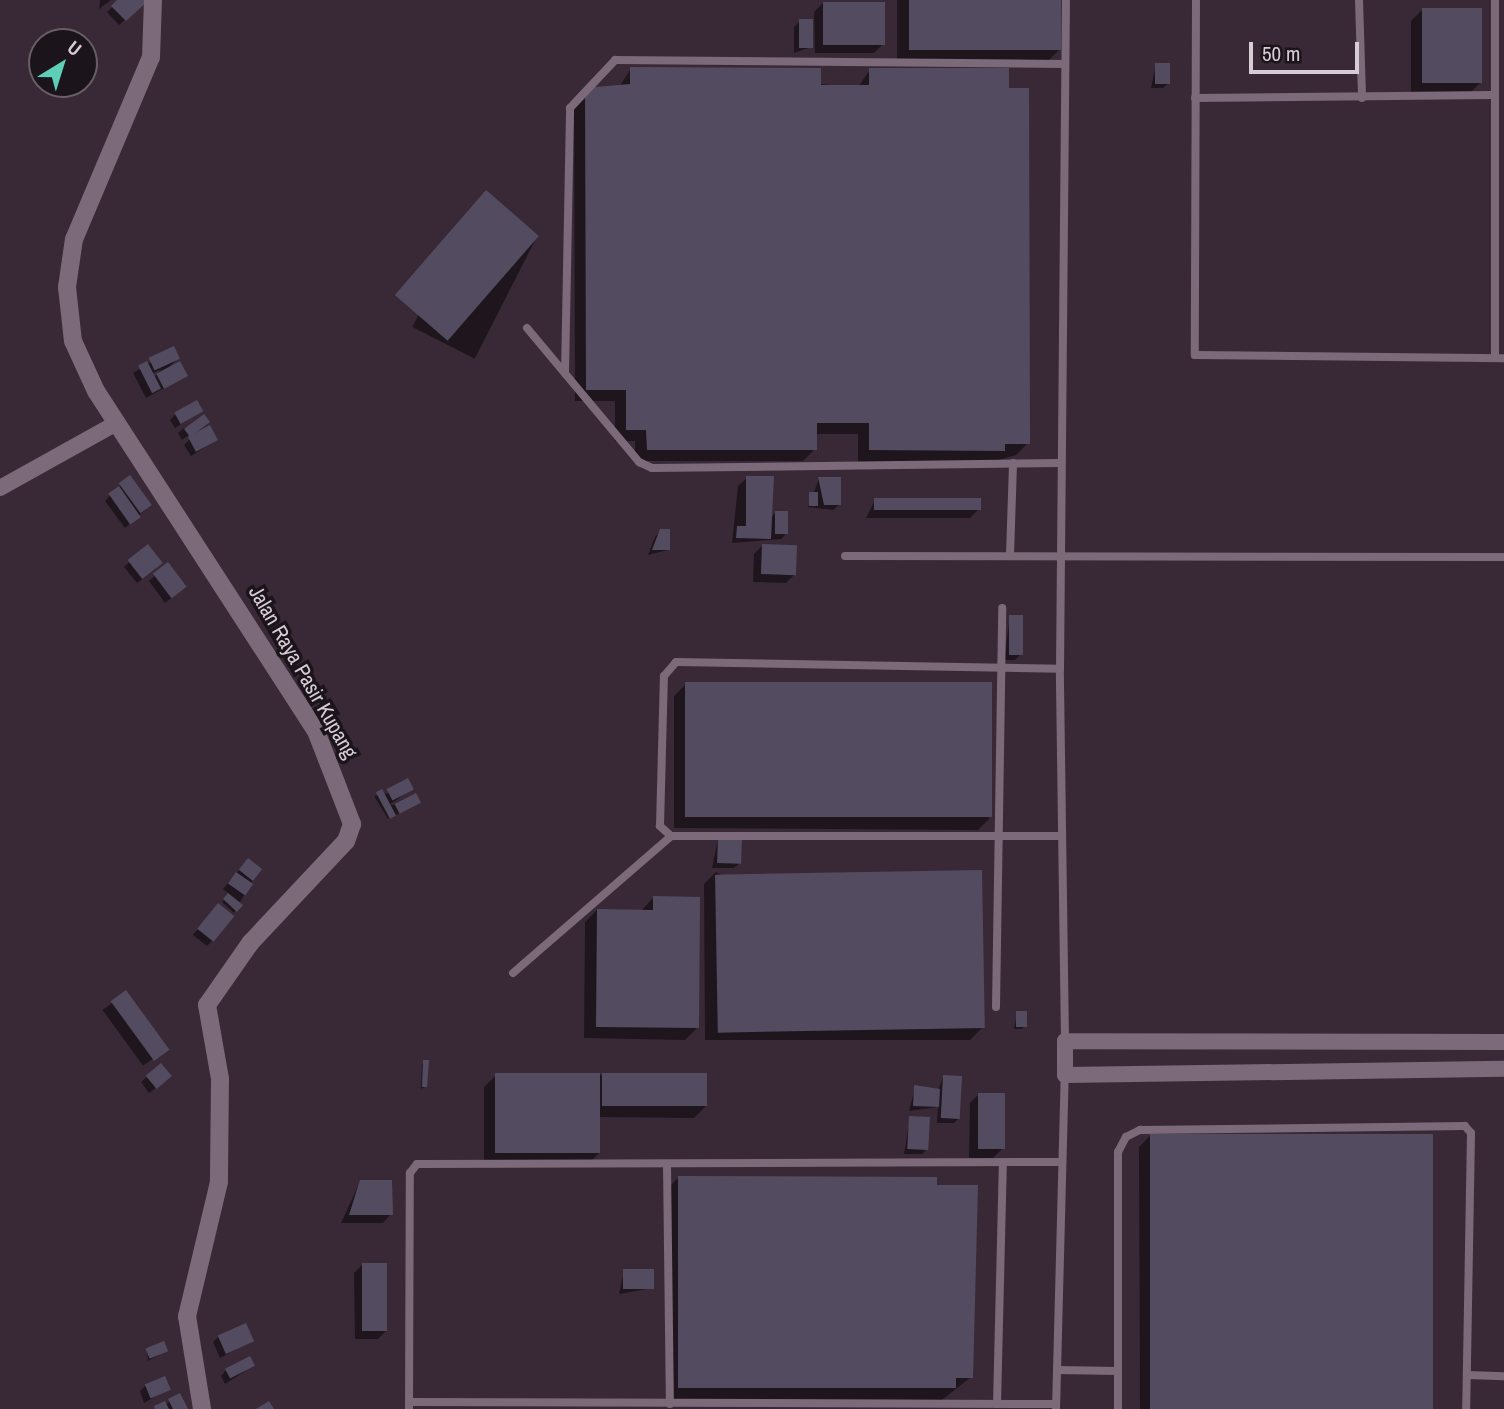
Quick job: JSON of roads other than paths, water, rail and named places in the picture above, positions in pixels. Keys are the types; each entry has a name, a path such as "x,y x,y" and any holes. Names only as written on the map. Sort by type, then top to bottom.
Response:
{"street":[{"name":"Jalan Raya Pasir Kupang","path":"153,0 151,57 85,209 67,287 83,367 316,731 352,824 346,841 260,932 207,1005 220,1079 219,1182 187,1316 202,1409"},
{"path":"0,488 117,423"},
{"path":"1504,1042 1065,1041 1065,1075 1504,1069"}],"lane":[{"path":"1065,1041 1060,463 1066,0"},
{"path":"1196,0 1195,355 1499,358 1493,95 1495,0"},
{"path":"1359,0 1362,98"},
{"path":"565,373 570,108 615,60 1065,64"},
{"path":"1195,98 1493,95"},
{"path":"527,328 639,462 652,468 1060,463"},
{"path":"1010,555 1013,463"},
{"path":"845,556 1061,554 1504,557"},
{"path":"996,1007 1001,840 999,670 1002,608"},
{"path":"1060,669 999,670 676,662 664,676 660,826 671,836 1001,840 1062,836"},
{"path":"513,973 671,836"},
{"path":"1058,1162 411,1167 409,1405 1056,1407 1058,1162 1065,1075"},
{"path":"1118,1409 1118,1152 1126,1137 1140,1130 1465,1126 1471,1133 1466,1409"},
{"path":"1001,1406 1003,1164"},
{"path":"667,1165 670,1404"},
{"path":"1057,1370 1118,1371"},
{"path":"1467,1374 1504,1376"}]}
